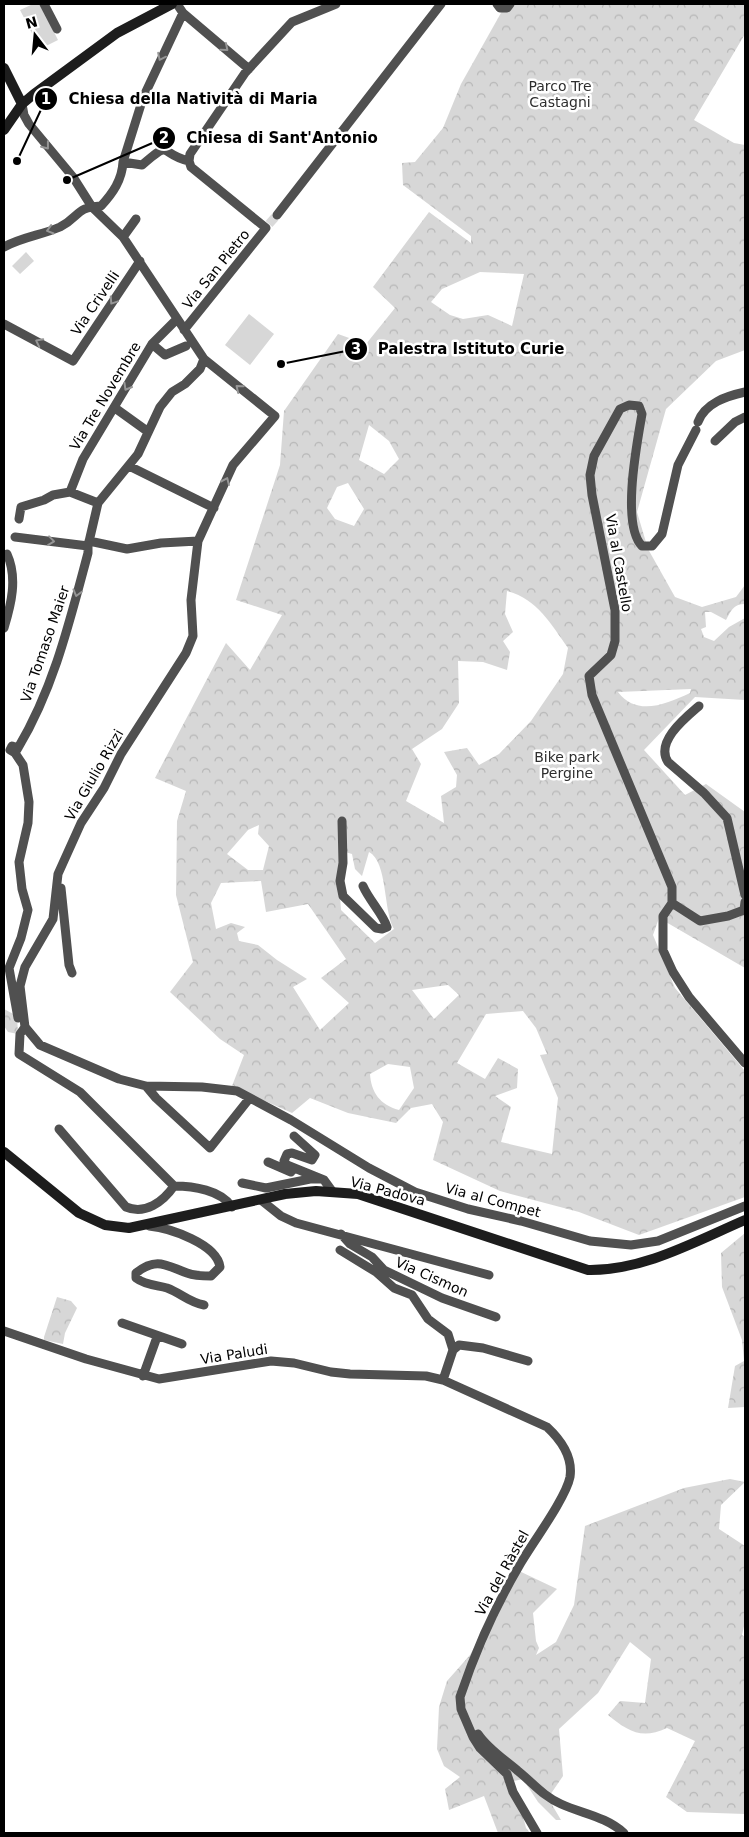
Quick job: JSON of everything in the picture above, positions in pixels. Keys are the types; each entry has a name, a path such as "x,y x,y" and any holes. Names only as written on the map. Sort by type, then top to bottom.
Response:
{"main road":[{"path":"4,130 22,104 117,33 172,4"},
{"path":"4,68 22,104"},
{"name":"Via Padova","path":"4,1152 78,1213 105,1225 129,1228 149,1226 302,1191 332,1191 358,1194 375,1199 588,1270 610,1270 636,1265 745,1220"}],"street":[{"path":"44,4 57,29"},
{"path":"177,4 183,13 249,69"},
{"path":"189,161 190,154 249,69 259,61 292,22 336,4"},
{"path":"277,215 441,4"},
{"path":"496,4 500,8 507,8 510,4"},
{"path":"4,247 21,238 61,227 83,208 101,206 109,198 122,173 122,162 143,98 183,13"},
{"path":"19,519 21,507 53,495 70,492 98,503 138,454 146,431 160,407 172,392 200,369 204,359 176,320 140,261 122,237 92,207 73,177 29,124 24,115 22,104"},
{"name":"Via San Pietro","path":"122,162 142,164 154,152 161,149 169,150 177,158 189,161 191,167 268,226 184,330"},
{"path":"122,237 136,219"},
{"name":"Via Crivelli","path":"4,324 73,361 140,261"},
{"name":"Via Tre Novembre","path":"70,492 83,459 152,344 176,320"},
{"path":"152,344 165,355 186,346"},
{"name":"Via Giulio Rizzi","path":"25,1027 20,986 25,967 53,919 58,874 81,823 104,788 121,754 186,653 193,636 191,600 198,541 233,465 275,416 204,359"},
{"name":"Via al Castello","path":"672,903 672,887 592,695 590,673 611,655 615,641 615,618 610,578 592,495 590,475 594,456 617,414 624,406 634,404 638,406 642,414 632,503 633,524 637,541 642,546 652,546 662,534 678,465 698,429 704,411 710,405 720,400 745,392"},
{"path":"115,408 146,431"},
{"path":"715,441 735,422 745,416"},
{"path":"129,466 214,508"},
{"name":"Via Tomaso Maier","path":"12,751 39,708 58,658 88,553 88,544 98,503"},
{"path":"15,537 127,549 161,543 198,541"},
{"path":"4,628 10,607 13,582 7,554"},
{"path":"699,706 678,725 664,750 664,756 668,762 704,793 727,818 745,895"},
{"path":"12,751 22,765 29,802 28,823 19,862 22,889 28,910 21,938 9,968 20,1024 25,1027 20,1034 19,1054 80,1092 174,1186 194,1186 228,1200 232,1206"},
{"path":"342,821 343,863 340,881 343,896 376,928 382,929 387,927 385,920 369,899 363,886"},
{"path":"58,883 62,890 68,965 72,973"},
{"path":"745,902 744,910 728,916 700,921 672,903 663,916 663,950 673,972 689,997 745,1063"},
{"name":"Via al Compet","path":"25,1027 40,1045 120,1079 146,1086 202,1087 237,1091 249,1099 262,1103 369,1168 415,1192 468,1209 521,1221 590,1241 631,1245 658,1241 745,1206"},
{"path":"146,1086 156,1098 210,1148 249,1099"},
{"path":"59,1129 126,1207 134,1211 147,1210 169,1193 174,1186"},
{"path":"294,1136 315,1155 312,1160 292,1153 288,1154 284,1162 287,1165 324,1180 332,1191"},
{"path":"268,1162 310,1179"},
{"path":"242,1183 266,1188 310,1179 324,1180"},
{"name":"Via Cismon","path":"261,1200 281,1216 296,1223 489,1275"},
{"path":"149,1226 178,1231 213,1253 219,1259 220,1267 211,1276 203,1276 188,1274 166,1264 157,1263 140,1269 136,1273 136,1278 141,1282 169,1288 190,1302 204,1305"},
{"name":"Via Cismon","path":"340,1234 350,1244 372,1257 384,1270 442,1298 496,1317"},
{"path":"340,1250 376,1272 394,1288 412,1295 428,1319 448,1334 454,1350"},
{"path":"122,1323 157,1337 182,1344"},
{"name":"Via Paludi","path":"4,1331 143,1376 169,1380 271,1361 294,1363 331,1372 426,1376 443,1380"},
{"path":"143,1376 157,1337"},
{"path":"443,1380 454,1350 460,1345 470,1345 528,1361"},
{"name":"Via del Ràstel","path":"443,1380 547,1427 560,1438 568,1454 570,1477 547,1521 496,1607 460,1697 461,1709 480,1748 507,1774 512,1792 537,1833"},
{"path":"466,1721 484,1743 520,1772 543,1795 562,1805 590,1813 615,1825 624,1833"}],"green space":[{"path":"33,4 40,4 58,40 40,49 20,10"},
{"path":"506,4 745,4 745,34 694,120 734,143 745,145 745,350 716,361 666,409 637,512 648,549 675,597 702,607 736,597 745,585 745,604 735,607 726,620 711,612 705,612 706,627 701,629 704,637 714,641 729,627 745,618 745,700 695,697 644,750 685,795 706,784 745,812 745,968 659,918 653,935 675,988 745,1071 745,1197 639,1235 579,1212 500,1191 433,1160 443,1122 432,1104 411,1108 396,1123 348,1113 310,1098 292,1113 232,1086 244,1055 220,1039 170,992 193,962 176,895 177,821 186,791 155,778 226,643 250,670 282,615 236,600 280,465 284,411 338,334 366,344 395,308 373,287 429,212 471,243 471,236 403,185 402,163 415,162 443,128 461,84","holes":["480,272 524,274 512,326 488,315 463,319 450,315 431,302 442,289","369,425 389,441 399,459 384,474 359,460","348,483 364,509 354,526 335,519 327,508 337,487","507,591 518,595 535,606 568,648 563,674 531,721 499,754 479,765 467,748 444,752 457,775 456,787 441,796 444,823 406,801 421,764 412,749 442,729 459,703 458,661 483,662 507,670 510,652 503,641 513,632 505,614","691,689 690,693 662,704 652,706 634,704 626,700 618,692","259,825 258,834 269,846 263,870 248,870 227,854 248,830","345,852 352,854 355,869 362,876 369,852 375,857 379,866 388,911 394,929 375,943 341,910 338,866","261,881 266,912 308,904 346,959 321,978 349,1003 320,1030 293,987 307,979 258,945 239,941 237,933 245,927 231,923 216,929 211,903 221,883","448,985 459,995 434,1019 412,990","523,1011 536,1028 547,1054 540,1055 558,1098 552,1154 501,1142 511,1107 495,1096 517,1088 518,1069 498,1058 485,1079 457,1063 486,1014","388,1064 410,1067 414,1088 399,1110 387,1105 378,1097 370,1074"]},
{"path":"26,252 34,261 20,274 12,266"},
{"path":"249,314 274,334 250,365 225,345"},
{"path":"4,1009 17,1016 18,1034 8,1032 4,1026"},
{"path":"745,1233 745,1407 728,1408 735,1366 744,1361 742,1340 722,1287 721,1253"},
{"path":"57,1297 71,1301 77,1308 65,1333 63,1344 44,1340"},
{"path":"730,1479 745,1482 721,1505 719,1529 745,1546 745,1622 742,1635 745,1637 745,1814 687,1812 666,1797 695,1741 667,1728 650,1733 635,1732 608,1715 620,1701 645,1703 651,1659 630,1642 598,1693 559,1729 563,1776 548,1798 561,1820 556,1820 538,1802 523,1779 514,1781 526,1828 530,1833 498,1833 484,1796 449,1810 445,1789 460,1777 444,1766 437,1749 439,1707 447,1681 470,1655 517,1570 557,1589 533,1613 536,1641 539,1648 536,1655 556,1642 574,1605 585,1526 684,1488"}],"tunnel":[{"path":"269,224 277,215"}],"place":[{"name":"Chiesa della Natività di Maria","path":"17,161"},
{"name":"Chiesa di Sant'Antonio","path":"67,180"},
{"name":"Palestra Istituto Curie","path":"281,364"}],"park label":[{"name":"Parco Tre Castagni","path":"560,94"},
{"name":"Bike park Pergine","path":"567,766"}]}
